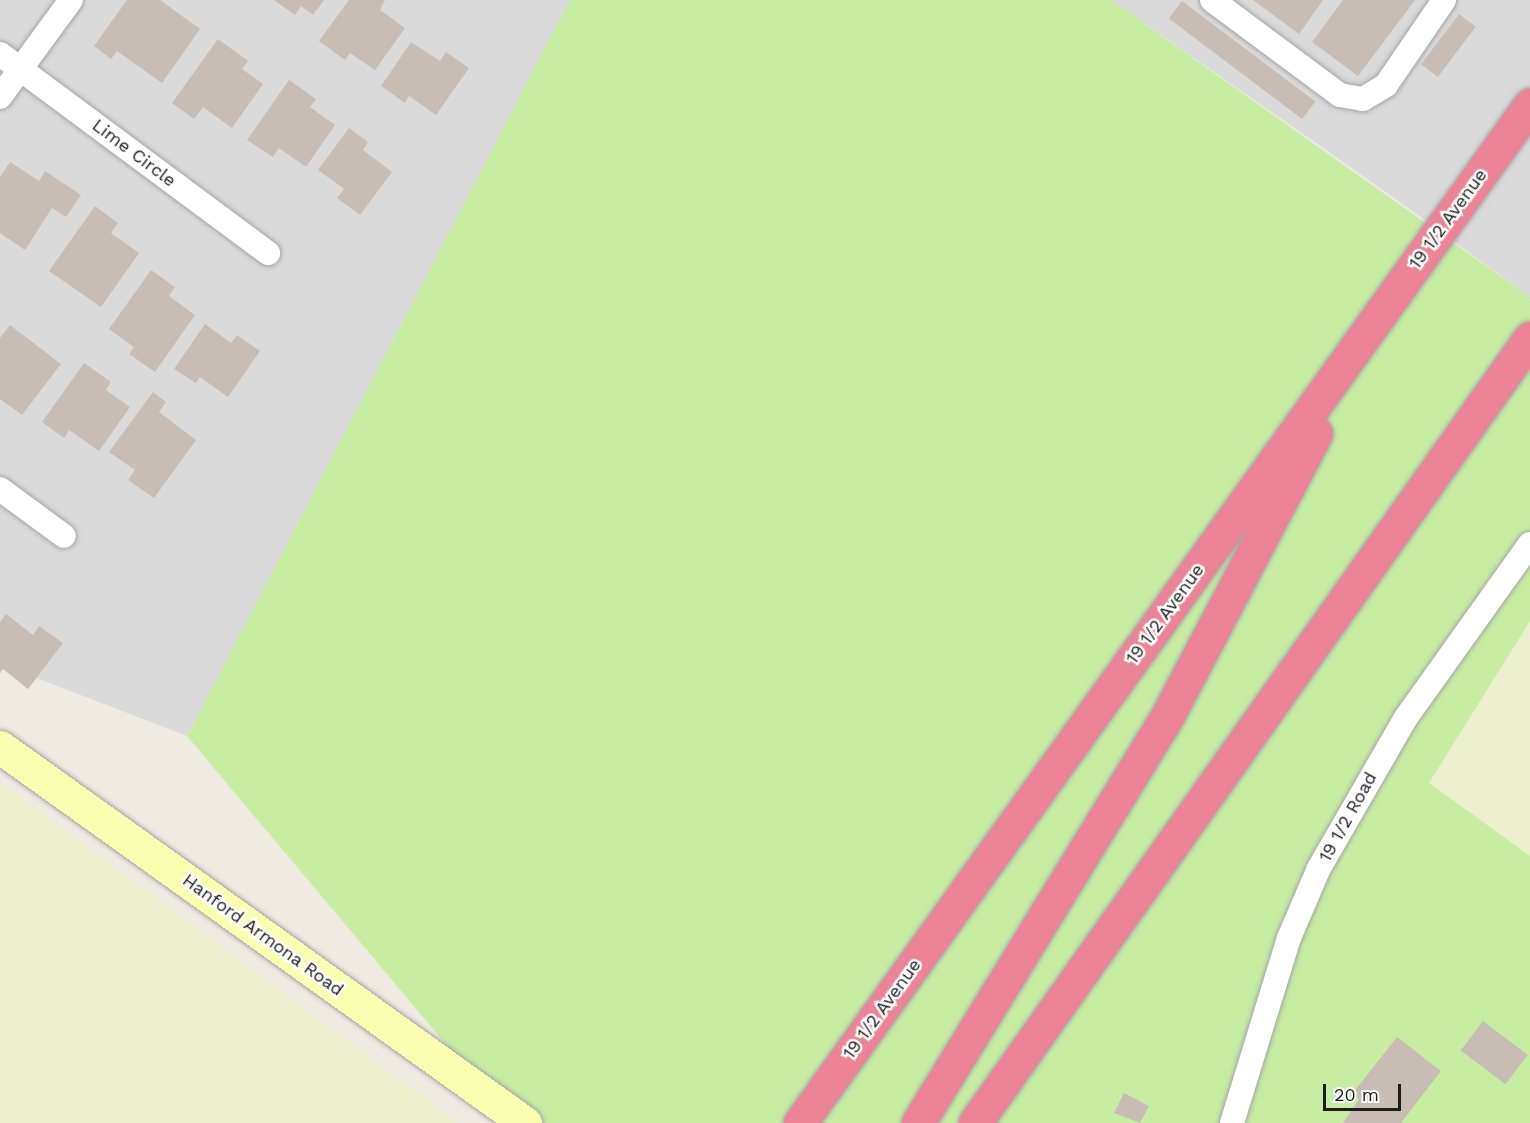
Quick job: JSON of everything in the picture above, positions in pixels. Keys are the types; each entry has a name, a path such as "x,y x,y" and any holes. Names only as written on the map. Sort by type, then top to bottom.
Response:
{"highway":[{"name":"19 1/2 Avenue","path":"800,1123 1530,105"},
{"path":"918,1123 1169,712 1372,325"},
{"path":"975,1123 1530,338"}],"main road":[{"name":"Hanford Armona Road","path":"0,747 525,1123"}],"street":[{"path":"0,97 71,0"},
{"path":"1213,0 1340,95 1363,99 1386,85 1444,0"},
{"name":"Lime Circle","path":"0,54 268,253"},
{"path":"0,489 64,536"},
{"name":"19 1/2 Road","path":"1232,1123 1289,938 1320,868 1405,719 1530,544"}],"shaded area":[{"path":"0,0 570,0 187,736 0,664"},
{"path":"1111,0 1530,0 1530,297 1393,197"}],"green space":[{"path":"570,0 1111,0 1530,297 1530,621 1429,783 1530,856 1530,1123 512,1123 187,736"},
{"path":"1530,621 1530,856 1429,783"},
{"path":"0,782 458,1123 0,1123"}],"building":[{"path":"127,0 160,0 200,29 162,83 117,51 111,59 94,46"},
{"path":"274,0 324,0 313,15 301,6 295,15"},
{"path":"349,0 385,0 380,10 405,28 375,70 350,53 345,60 319,41"},
{"path":"1253,0 1323,0 1299,34"},
{"path":"1343,0 1415,0 1358,76 1312,42"},
{"path":"1182,1 1315,102 1302,119 1169,19"},
{"path":"1459,14 1476,27 1438,77 1421,64"},
{"path":"218,39 248,61 242,69 263,84 232,128 203,107 194,119 172,103"},
{"path":"411,42 440,61 446,52 469,68 436,115 409,96 405,103 381,86"},
{"path":"289,80 316,99 310,107 335,125 306,167 279,148 273,157 247,140"},
{"path":"349,128 368,142 363,150 392,172 360,215 337,198 344,189 318,170"},
{"path":"10,162 39,181 45,171 81,195 66,217 52,208 25,250 0,233 0,177"},
{"path":"95,206 118,223 111,233 139,253 101,307 49,271"},
{"path":"151,270 175,287 169,296 195,315 155,372 129,354 134,347 109,329"},
{"path":"205,324 231,343 237,335 260,351 228,397 200,377 196,383 174,369"},
{"path":"10,325 61,364 22,415 0,399 0,338"},
{"path":"84,363 111,382 106,390 130,407 99,451 69,430 64,438 42,422"},
{"path":"153,392 166,402 159,412 196,440 154,498 128,480 135,470 109,452"},
{"path":"6,614 33,635 39,626 63,643 28,689 3,669 0,673 0,622"},
{"path":"1483,1021 1528,1055 1505,1084 1461,1051"},
{"path":"1397,1037 1441,1071 1401,1123 1343,1123 1359,1099 1352,1094"},
{"path":"1124,1093 1149,1106 1140,1123 1114,1113"}]}
